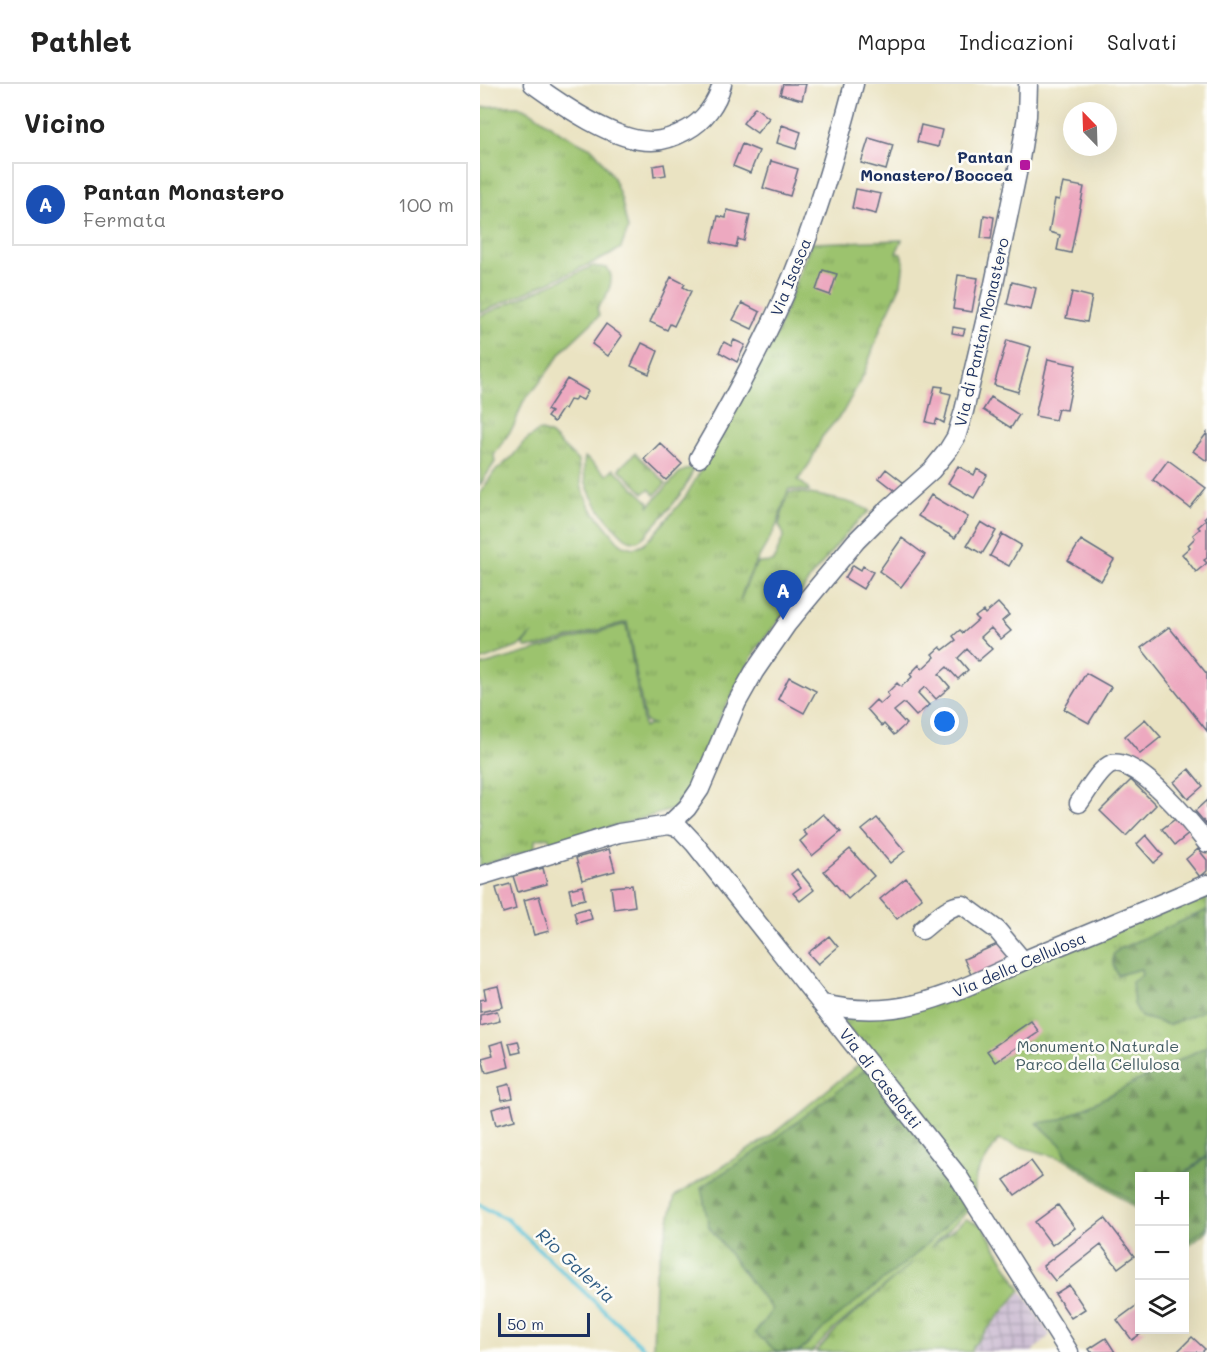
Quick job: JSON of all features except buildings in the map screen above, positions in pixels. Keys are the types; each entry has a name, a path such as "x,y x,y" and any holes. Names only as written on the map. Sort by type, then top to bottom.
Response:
{"street":[{"path":"533,84 567,108 611,130 634,139 653,141 679,134 699,122 712,106 722,84"},
{"name":"Via Isasca","path":"699,458 752,363 784,294 809,230 839,141 854,84"},
{"name":"Via di Pantan Monastero","path":"669,825 687,808 700,789 737,702 754,672 788,624 850,547 935,466 952,444 964,411 994,284 1024,136 1028,84"},
{"path":"1079,803 1105,768 1112,764 1120,764 1134,771 1162,792 1185,815 1207,843"},
{"path":"480,876 619,833 669,825"},
{"name":"Via di Casalotti","path":"669,825 682,829 694,843 958,1176 1070,1352"},
{"name":"Via della Cellulosa","path":"823,1004 855,1010 908,1006 966,988 1207,884"},
{"path":"922,930 951,908 963,905 997,930 1023,962"}],"shaded area":[{"path":"1022,1291 1050,1335 1032,1352 973,1352 974,1346"}],"green space":[{"path":"518,106 530,111 563,134 593,149 613,177 621,198 628,229 621,248 610,255 480,313 480,108"},
{"path":"902,240 896,253 901,254 904,261 901,284 882,325 864,374 843,412 822,437 810,463 798,480 809,491 789,489 777,524 752,571 758,563 773,562 784,535 779,525 787,495 790,492 844,501 869,511 851,528 810,578 757,648 717,723 692,790 680,802 678,799 675,809 552,844 548,837 535,840 535,849 480,866 480,666 626,624 644,727 653,724 645,722 627,622 538,647 525,647 524,644 533,633 520,646 480,661 480,493 494,472 512,457 523,443 537,432 542,431 551,435 578,461 582,489 590,507 617,540 623,545 634,548 643,544 653,536 686,496 775,338 811,243"},
{"path":"593,266 607,268 611,278 607,294 597,308 599,316 564,349 523,402 514,426 494,455 495,462 480,485 480,316"},
{"path":"635,453 666,483 655,495 649,489 644,493 619,469"},
{"path":"585,457 607,475 614,469 649,502 649,506 679,473 694,466 691,476 674,503 646,535 636,541 629,540 622,535 597,505 587,487"},
{"name":"Monumento Naturale Parco della Cellulosa","path":"1207,893 1207,1231 1189,1245 1189,1172 1135,1172 1135,1207 1067,1160 998,1140 976,1175 973,1206 930,1248 966,1219 983,1226 1021,1290 973,1346 972,1352 816,1352 837,1329 913,1262 833,1330 812,1352 653,1352 655,1276 675,1196 769,1137 869,1056 842,1020 849,1013 876,1014"},
{"path":"1207,910 1207,1009 1169,1025 1141,1017 1134,1004 1132,982 1142,975 1141,969 1118,975 1113,965 1113,955 1119,949"},
{"path":"1207,1046 1207,1156 1186,1172 1135,1172 1135,1203 1066,1156 1062,1146 1037,1123 1060,1120"},
{"path":"866,1069 961,1190 968,1205 915,1255 834,1319 799,1352 777,1352 755,1333 772,1310 709,1227 701,1187 771,1142"},
{"path":"1207,1157 1207,1227 1189,1241 1189,1172"}],"waterway":[{"name":"Rio Galeria","path":"480,1205 508,1220 648,1352"}],"place":[{"name":"Pantan Monastero/Boccea","path":"1025,165"},
{"name":"Pantan Monastero","path":"783,620"}]}
